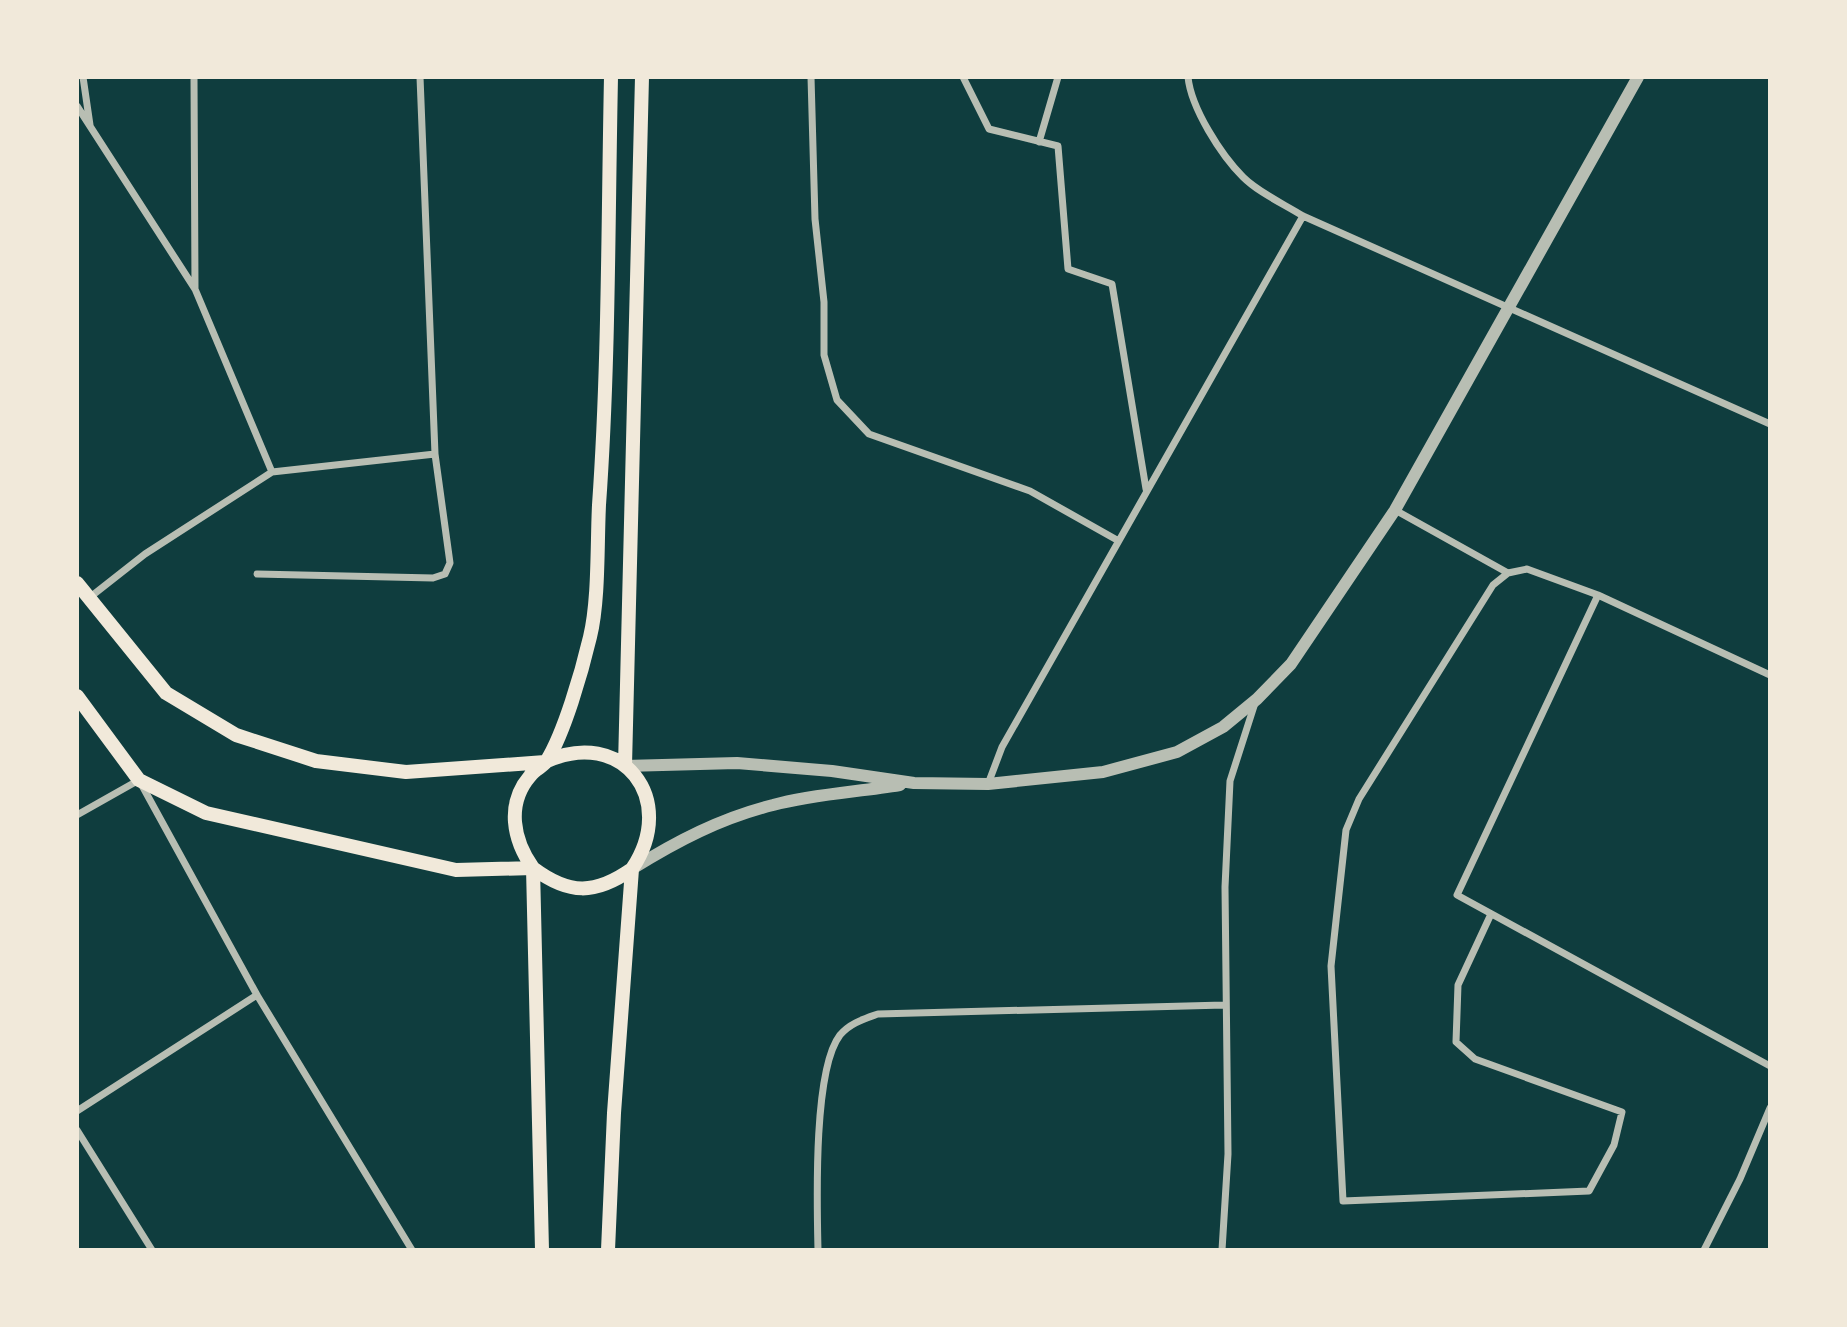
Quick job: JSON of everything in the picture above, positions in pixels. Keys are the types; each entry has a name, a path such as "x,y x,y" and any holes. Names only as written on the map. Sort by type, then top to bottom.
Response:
{"main road":[{"path":"77,583 166,693 236,736 316,761 407,772 545,762 564,754 585,751 606,755 625,766 640,783 649,804 651,827 645,850 632,869 603,885 571,888 550,881 533,868 521,852 515,832 514,812 519,793 530,776 545,762 577,682 591,634 605,422 611,77"},
{"path":"625,766 642,77"},
{"path":"77,696 139,780 206,813 456,870 533,868"},
{"path":"533,868 542,1250"},
{"path":"608,1250 614,1113 632,869"}],"street":[{"path":"83,77 90,127"},
{"path":"194,77 195,289"},
{"path":"257,574 433,578 444,574 450,563 435,454 420,77"},
{"path":"811,77 815,219 824,302 824,355 837,400 869,434 1030,491 1117,540"},
{"path":"963,77 989,129 1058,146 1068,269 1112,284 1146,489"},
{"path":"1039,142 1058,77"},
{"path":"1188,77 1190,95 1200,114 1243,177 1303,216 1512,306 1770,424"},
{"path":"625,766 737,763 832,771 914,783 988,784 1103,772 1178,752 1223,727 1257,699 1291,664 1395,510 1512,306 1638,77"},
{"path":"77,106 195,289 272,472"},
{"path":"988,784 1002,747 1303,216"},
{"path":"88,598 145,555 272,472 435,454"},
{"path":"1395,510 1508,573"},
{"path":"1491,914 1458,985 1456,1042 1475,1059 1622,1112 1614,1145 1589,1191 1343,1201 1331,966 1346,830 1359,799 1493,585 1508,573 1527,569 1598,595 1770,676"},
{"path":"1598,595 1457,895 1770,1066"},
{"path":"1222,1250 1228,1154 1224,1005 1230,781 1257,699"},
{"path":"77,815 139,780 257,995 412,1250"},
{"path":"632,869 676,842 726,819 763,807 914,783"},
{"path":"77,1111 257,995"},
{"path":"818,1250 817,1193 821,1101 838,1037 849,1025 878,1014 1224,1005"},
{"path":"1704,1250 1740,1179 1770,1108"},
{"path":"77,1130 152,1250"}]}
